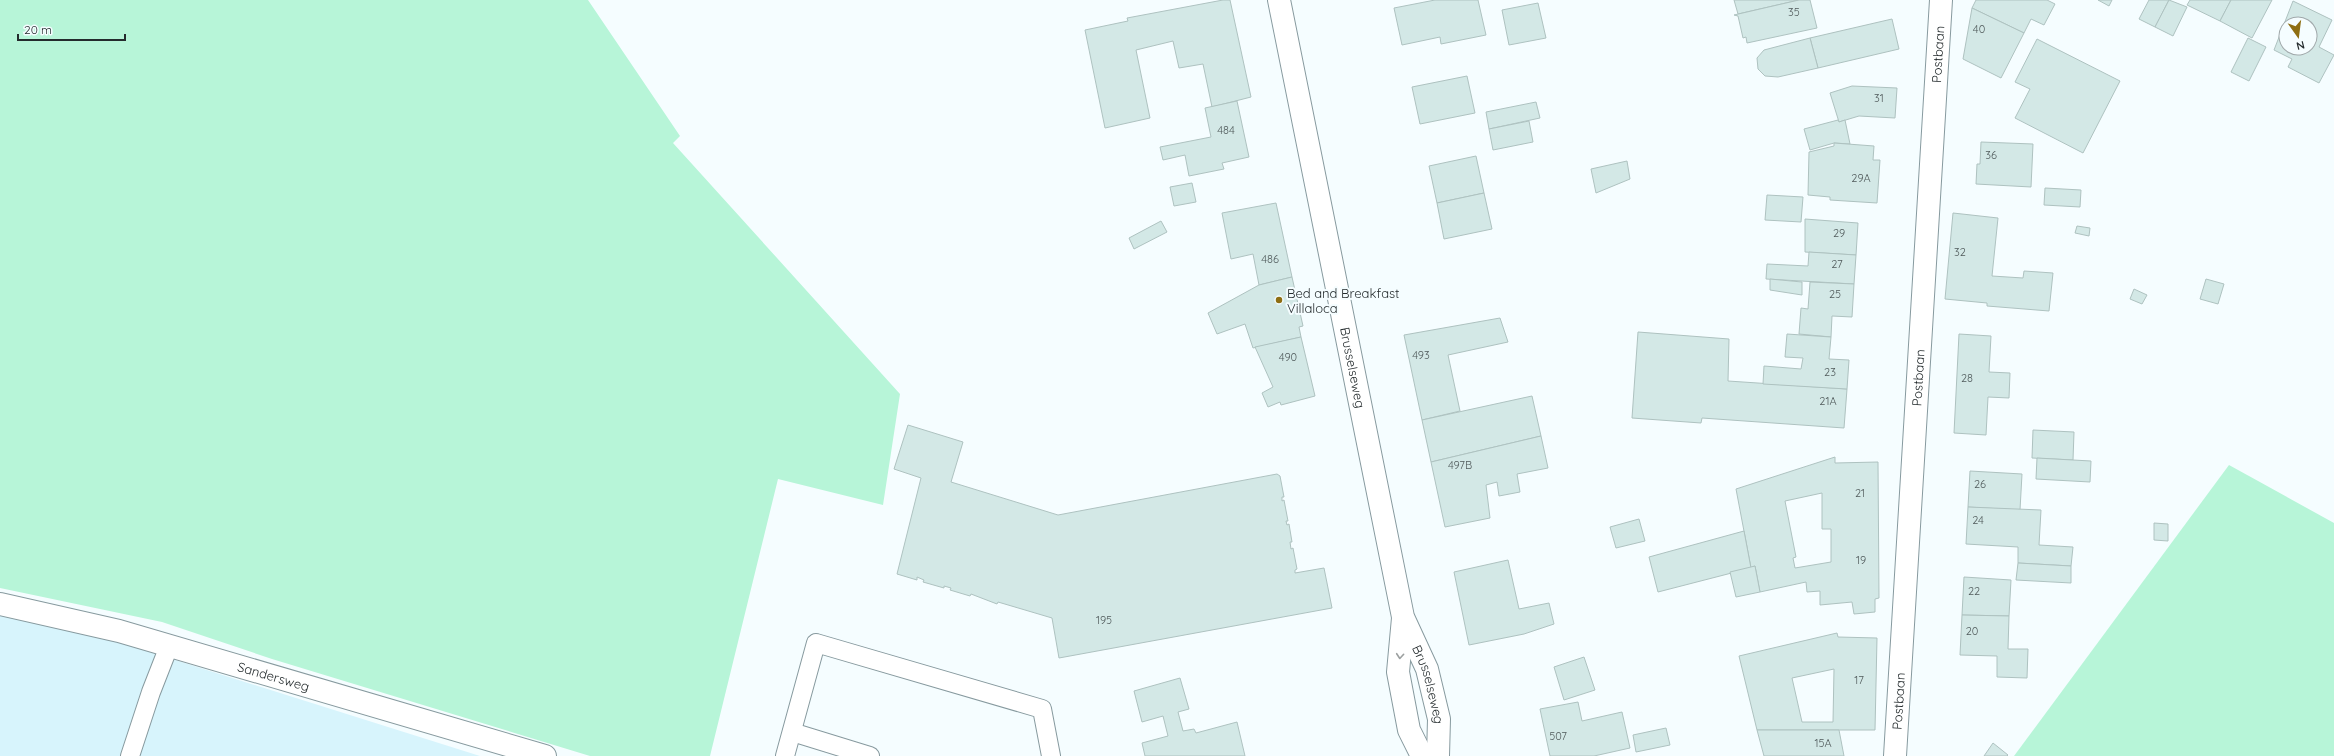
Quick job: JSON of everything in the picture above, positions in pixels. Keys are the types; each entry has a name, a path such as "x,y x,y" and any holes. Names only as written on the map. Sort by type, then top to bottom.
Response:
{"street":[{"name":"Brusselseweg","path":"1279,0 1403,617 1427,669 1439,719 1438,756"},
{"name":"Postbaan","path":"1895,756 1940,0"},
{"name":"Sandersweg","path":"0,604 119,631 545,756"},
{"name":"Brusselseweg","path":"1403,617 1398,672 1409,730 1422,756"}],"lane":[{"path":"785,756 816,643 1042,709 1051,756"},
{"path":"130,756 151,692 169,646"},
{"path":"792,732 870,756"}],"shaded area":[{"path":"0,614 99,636 480,756 0,756"}],"green space":[{"path":"0,0 588,0 680,136 673,143 900,394 883,505 778,479 710,756 590,756 272,659 162,622 0,588"},
{"path":"2229,465 2334,523 2334,756 2014,756"}],"building":[{"path":"1223,0 1230,0 1251,97 1212,107 1203,64 1179,68 1173,41 1136,50 1150,118 1105,128 1085,30 1128,21 1127,18"},
{"path":"1435,0 1478,0 1486,35 1441,44 1440,37 1402,45 1394,8"},
{"path":"1734,0 1799,0 1738,14"},
{"path":"1799,0 1810,0 1817,28 1747,43 1746,37 1743,38 1738,16 1734,15"},
{"path":"1976,0 2047,0 2055,4 2044,25 2031,19 2024,33 1972,8"},
{"path":"2098,0 2112,0 2109,6"},
{"path":"2149,0 2169,0 2155,27 2139,19"},
{"path":"2169,0 2187,7 2173,36 2155,27"},
{"path":"2190,0 2231,0 2220,21 2187,5"},
{"path":"2231,0 2272,0 2252,38 2220,21"},
{"path":"2293,1 2332,20 2319,47 2334,55 2319,83 2288,67 2292,59 2286,56 2318,56 2318,16 2287,16"},
{"path":"1538,3 1546,38 1509,45 1502,10"},
{"path":"1972,8 2024,33 2001,78 1963,59"},
{"path":"1892,19 1899,49 1818,68 1810,38"},
{"path":"1810,38 1818,68 1778,77 1765,76 1758,69 1757,58 1764,50"},
{"path":"2248,38 2266,47 2249,81 2231,72"},
{"path":"2037,39 2120,81 2083,153 2015,118 2030,89 2015,82"},
{"path":"2278,40 2278,52 2274,50"},
{"path":"1467,76 1475,113 1420,124 1412,87"},
{"path":"1852,86 1897,88 1895,118 1859,116 1839,122 1830,93"},
{"path":"1237,101 1249,157 1222,163 1224,169 1189,176 1185,155 1163,160 1160,147 1211,137 1205,108"},
{"path":"1536,102 1540,118 1489,129 1486,112"},
{"path":"1838,120 1839,122 1845,120 1850,144 1834,143 1810,150 1804,129"},
{"path":"1529,121 1533,142 1493,150 1489,129"},
{"path":"1981,142 2033,144 2031,187 1976,184 1977,164 1980,164"},
{"path":"1834,143 1874,146 1873,160 1880,160 1877,203 1830,200 1830,197 1808,195 1809,152 1834,146"},
{"path":"1476,156 1484,193 1437,203 1429,166"},
{"path":"1627,161 1630,179 1596,193 1591,169"},
{"path":"1192,183 1196,202 1174,206 1170,187"},
{"path":"2045,188 2081,190 2080,207 2044,205"},
{"path":"1484,193 1492,229 1444,239 1437,203"},
{"path":"1767,195 1803,197 1801,222 1765,220"},
{"path":"1276,203 1292,277 1259,285 1253,254 1231,259 1222,213"},
{"path":"1953,213 1998,218 1992,276 2023,278 2024,271 2053,273 2049,311 1987,306 1987,303 1945,299"},
{"path":"1805,219 1858,223 1856,255 1805,252"},
{"path":"1161,221 1167,232 1134,249 1129,238"},
{"path":"2077,226 2090,228 2089,236 2075,233"},
{"path":"1809,252 1856,255 1854,284 1766,279 1767,264 1808,266"},
{"path":"1292,277 1303,326 1299,327 1301,337 1253,348 1245,324 1217,334 1208,313 1259,285"},
{"path":"1770,279 1802,282 1802,295 1770,290"},
{"path":"2206,279 2224,284 2218,304 2200,299"},
{"path":"1810,282 1854,284 1852,317 1832,316 1831,337 1799,334 1801,308 1808,309"},
{"path":"2134,289 2147,295 2142,304 2130,299"},
{"path":"1500,318 1508,342 1448,355 1460,411 1422,420 1404,335"},
{"path":"1638,332 1729,339 1728,381 1847,389 1844,428 1702,418 1701,423 1632,418"},
{"path":"1787,334 1831,337 1829,359 1849,360 1847,389 1763,384 1764,366 1801,369 1803,358 1785,357"},
{"path":"1959,334 1991,336 1989,372 2010,373 2009,398 1988,397 1986,435 1954,433"},
{"path":"1301,337 1315,396 1281,405 1280,402 1268,407 1262,393 1273,387 1255,347"},
{"path":"1532,396 1541,436 1431,462 1422,420"},
{"path":"908,425 963,442 951,482 1058,515 1277,474 1280,476 1284,497 1282,497 1282,501 1284,500 1288,521 1286,521 1287,525 1289,524 1292,542 1290,542 1291,549 1293,548 1297,569 1295,570 1295,573 1324,568 1332,608 1059,658 1052,618 998,602 997,604 971,594 970,596 950,590 951,588 944,586 944,588 923,582 924,580 917,577 917,580 897,574 921,478 894,469"},
{"path":"2033,430 2074,432 2073,460 2032,458"},
{"path":"1541,436 1548,468 1517,474 1520,492 1499,496 1497,482 1486,485 1490,518 1445,527 1431,462"},
{"path":"1835,457 1835,463 1878,462 1879,598 1875,599 1875,612 1854,614 1852,602 1820,605 1820,591 1807,592 1806,582 1760,592 1755,566 1751,568 1736,489","holes":["1822,493 1822,529 1831,529 1831,562 1795,568 1793,558 1796,557 1785,501"]},
{"path":"2037,458 2091,461 2090,482 2036,479"},
{"path":"1970,471 2022,474 2020,510 1968,507"},
{"path":"1968,507 2041,510 2039,545 2073,547 2071,566 2018,563 2018,547 1966,544"},
{"path":"1639,519 1645,541 1616,548 1610,527"},
{"path":"2154,523 2168,524 2168,541 2154,540"},
{"path":"1744,531 1751,568 1658,592 1649,557"},
{"path":"1508,560 1519,609 1549,603 1554,624 1524,634 1469,645 1454,572"},
{"path":"2018,563 2071,566 2071,583 2016,580"},
{"path":"1755,566 1760,592 1736,597 1730,572"},
{"path":"1964,577 2011,580 2009,616 1962,615"},
{"path":"1962,615 2009,616 2008,649 2028,649 2027,678 1997,677 1997,656 1960,655"},
{"path":"1837,633 1838,637 1877,638 1875,730 1757,730 1739,656","holes":["1834,669 1833,722 1802,722 1792,678"]},
{"path":"1584,657 1595,690 1564,700 1554,667"},
{"path":"1180,678 1189,709 1178,712 1183,731 1194,729 1196,733 1237,722 1245,756 1145,756 1142,743 1168,736 1163,716 1142,722 1134,691"},
{"path":"1578,702 1582,721 1622,712 1630,748 1594,756 1550,756 1540,709"},
{"path":"1666,728 1670,745 1636,752 1633,735"},
{"path":"1757,730 1839,730 1844,756 1764,756"},
{"path":"1993,743 2008,755 1984,756"}],"place":[{"name":"Bed and Breakfast Villaloca","path":"1279,300"}]}
